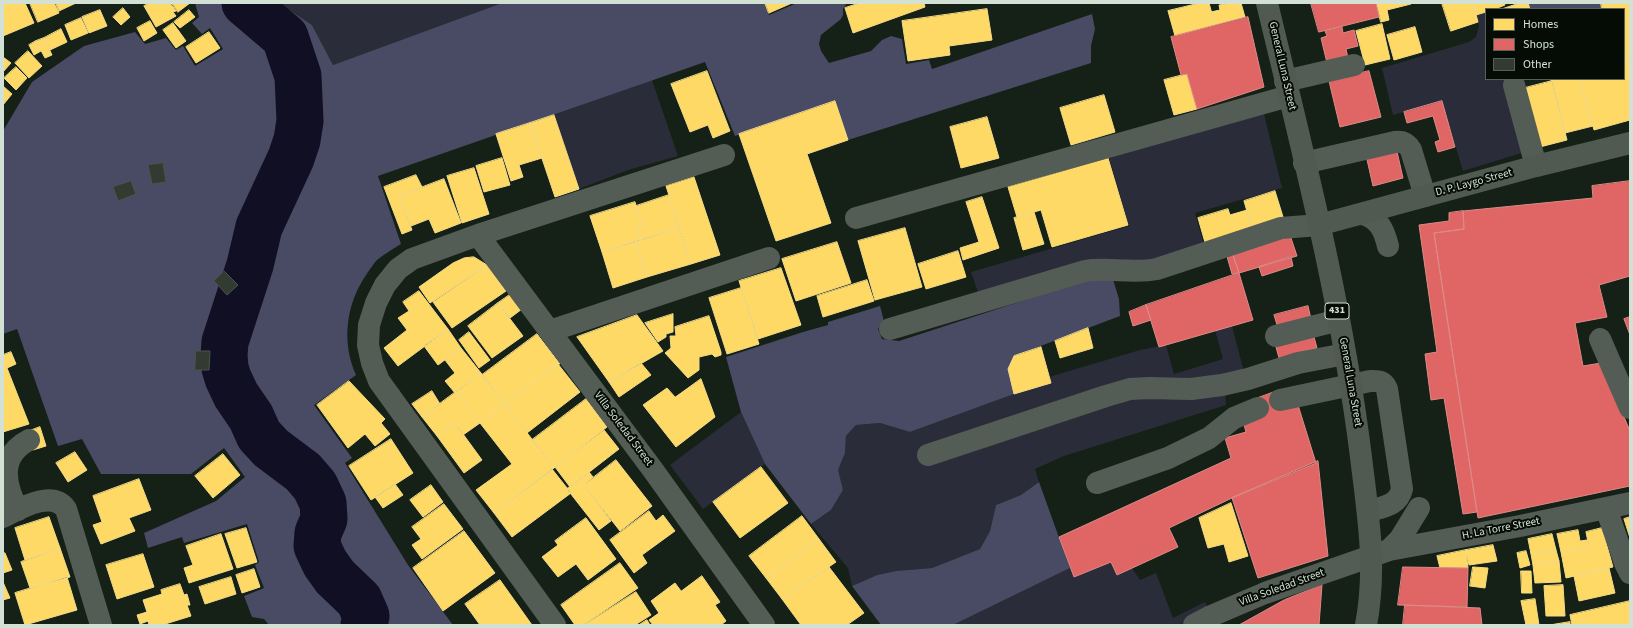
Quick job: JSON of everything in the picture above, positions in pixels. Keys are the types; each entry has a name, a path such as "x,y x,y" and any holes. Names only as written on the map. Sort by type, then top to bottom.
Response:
{"main road":[{"name":"General Luna Street","path":"1267,3 1319,225 1339,320 1351,385 1368,511 1380,553 1371,583 1366,625"},
{"name":"D. P. Laygo Street","path":"1319,225 1536,166 1630,143"}],"street":[{"path":"856,218 1287,89 1354,65"},
{"path":"1514,85 1536,166"},
{"path":"1304,163 1394,142 1402,142 1409,146 1411,150 1425,196"},
{"path":"555,625 379,381 372,363 368,345 369,325 376,303 385,285 398,269 412,259 478,235 724,155"},
{"path":"1362,214 1377,220 1382,227 1388,246"},
{"path":"890,330 1085,271 1107,269 1141,272 1157,269 1281,228 1311,227 1319,225"},
{"name":"Villa Soledad Street","path":"478,235 653,470 762,624"},
{"path":"550,331 769,258"},
{"path":"1276,336 1339,320"},
{"path":"1600,338 1630,408"},
{"path":"928,455 1130,389 1190,389 1222,385 1248,379 1298,363 1345,354"},
{"path":"1280,400 1377,381 1385,384 1402,489 1400,496 1394,503 1387,507 1368,511"},
{"path":"1097,483 1168,458 1209,438 1234,418 1258,408"},
{"path":"29,440 23,442 10,452 3,464 10,513 44,500 63,504 66,509 101,625"},
{"name":"H. La Torre Street","path":"1380,553 1630,503"},
{"path":"1380,553 1400,539 1419,508"},
{"path":"1606,508 1624,563 1630,573"},
{"name":"Villa Soledad Street","path":"1194,625 1211,616 1265,593 1380,553"}],"shaded area":[{"path":"195,3 279,3 312,25 333,65 502,3 764,3 769,15 797,3 847,3 843,9 841,19 821,35 819,44 821,51 829,63 871,51 882,40 891,36 902,39 906,64 929,60 932,69 1092,14 1095,29 1091,46 1091,63 848,140 835,101 735,136 705,62 378,176 401,244 376,261 368,272 355,296 348,322 347,336 351,362 356,375 314,405 352,458 345,463 408,565 453,625 269,625 264,619 252,617 244,596 264,588 255,565 259,562 247,524 184,543 182,537 148,548 144,533 216,501 245,477 224,448 191,474 101,474 82,439 58,446 17,329 3,334 3,131 32,82 84,46 135,32 145,44 166,38 176,50 183,46 195,66 223,49 210,28 202,34 192,23 199,17"},
{"path":"279,3 502,3 333,65 312,25"},
{"path":"1528,3 1601,3 1602,8 1530,8"},
{"path":"1485,12 1485,80 1507,80 1525,152 1463,171 1442,101 1393,115 1382,68 1469,42 1476,37 1479,26 1476,15"},
{"path":"652,80 678,156 628,170 579,189 554,115"},
{"path":"1264,114 1282,188 1195,213 1205,249 1149,263 1120,259 1089,262 979,295 971,272 1129,226 1109,157"},
{"path":"1102,275 1112,276 1119,299 1120,316 1014,356 1014,394 910,432 880,423 856,425 846,436 845,453 838,470 843,490 831,510 811,524 765,464 741,412 726,357 828,325 828,322 880,306 884,321 878,329 882,339 899,341"},
{"path":"1232,326 1244,372 1225,392 1226,405 1064,456 1035,469 1039,482 1021,495 996,505 990,531 980,549 932,568 896,571 877,575 852,586 848,568 811,524 831,510 843,490 837,470 845,453 846,436 856,425 880,423 910,432 1014,394 1051,383 1049,377 1140,350 1166,345 1174,374 1223,359 1215,330"},
{"path":"741,412 765,464 703,509 670,465"},
{"path":"1039,482 1070,568 953,625 881,625 852,586 877,575 896,571 932,568 980,549 990,531 996,505 1021,495"},
{"path":"1111,562 1117,575 1132,568 1140,580 1156,573 1173,618 1205,602 1209,610 1179,625 953,625 1070,568 1074,577"}],"building: Homes":[{"path":"3,3 25,3 34,23 3,36"},
{"path":"30,3 54,3 59,13 38,22"},
{"path":"56,3 76,3 59,11"},
{"path":"150,3 170,3 176,11 173,12 176,16 156,27 144,6"},
{"path":"172,3 190,3 178,12"},
{"path":"765,3 792,3 769,13"},
{"path":"860,3 924,3 925,7 853,33 845,8"},
{"path":"1200,3 1209,3 1215,25 1175,36 1168,11"},
{"path":"1226,3 1241,3 1245,17 1215,25 1211,12 1220,10 1219,5"},
{"path":"1376,3 1411,4 1387,10 1389,20 1381,22"},
{"path":"1442,3 1473,3 1478,22 1451,31"},
{"path":"1473,3 1504,3 1505,5 1498,8 1485,8 1485,12 1476,15"},
{"path":"1520,3 1528,3 1530,8 1505,8"},
{"path":"1601,3 1630,3 1630,62 1625,64 1625,8 1602,8"},
{"path":"123,8 130,17 121,25 113,17"},
{"path":"987,9 992,40 949,46 950,55 908,61 902,21"},
{"path":"100,10 107,26 89,33 82,17"},
{"path":"189,10 195,17 180,28 174,22"},
{"path":"81,18 88,33 71,40 65,25"},
{"path":"150,21 157,33 144,41 137,28"},
{"path":"173,23 186,41 176,48 163,30"},
{"path":"1382,24 1390,59 1365,65 1356,31"},
{"path":"1415,27 1422,52 1394,60 1387,35"},
{"path":"61,29 67,42 50,50 44,38"},
{"path":"209,32 220,48 196,63 186,47"},
{"path":"44,38 52,55 45,58 36,41"},
{"path":"36,41 41,51 34,55 29,45"},
{"path":"28,51 42,66 29,78 15,63"},
{"path":"3,57 11,63 3,72"},
{"path":"1630,62 1630,120 1594,130 1580,80 1625,80 1625,64"},
{"path":"16,67 27,78 16,90 4,78"},
{"path":"707,71 730,131 713,138 708,125 690,132 671,84"},
{"path":"1187,74 1197,109 1174,115 1164,80"},
{"path":"1551,80 1580,80 1593,126 1565,133"},
{"path":"1552,81 1567,140 1536,148 1521,89"},
{"path":"3,86 12,94 3,105"},
{"path":"1104,95 1115,132 1071,145 1060,108"},
{"path":"835,101 848,140 807,154 831,223 776,241 739,134"},
{"path":"554,115 579,189 555,197 530,123"},
{"path":"987,117 999,158 961,168 950,127"},
{"path":"530,123 542,158 519,165 523,177 511,181 496,134"},
{"path":"502,158 510,185 484,192 476,166"},
{"path":"1108,158 1128,225 1052,247 1041,210 1017,217 1008,187"},
{"path":"474,168 489,214 462,223 447,176"},
{"path":"416,175 422,187 399,196 412,230 402,234 384,187"},
{"path":"694,177 720,255 691,264 666,186"},
{"path":"444,179 461,223 435,233 429,219 411,226 399,196"},
{"path":"1275,191 1284,220 1252,229 1244,201"},
{"path":"669,195 679,228 641,240 637,226 642,225 636,206"},
{"path":"982,197 999,248 963,260 960,248 979,242 966,202"},
{"path":"635,202 642,225 637,226 641,240 602,252 590,216"},
{"path":"1228,209 1230,215 1247,210 1253,232 1206,246 1198,218"},
{"path":"1034,212 1044,244 1023,250 1014,218"},
{"path":"679,228 691,264 647,277 636,241"},
{"path":"905,228 922,287 875,300 858,241"},
{"path":"636,241 647,277 613,288 602,252"},
{"path":"837,242 851,283 796,301 782,259"},
{"path":"958,251 966,277 926,289 918,264"},
{"path":"474,257 487,265 430,303 419,287 453,263 464,258"},
{"path":"487,265 506,291 452,328 433,302"},
{"path":"781,268 801,325 758,339 739,281"},
{"path":"867,280 874,301 823,317 817,296"},
{"path":"741,288 759,344 727,354 709,298"},
{"path":"419,291 448,329 398,366 384,348 407,330 398,318 409,311 403,302"},
{"path":"511,294 522,309 510,318 498,303"},
{"path":"498,303 523,336 492,358 468,326"},
{"path":"673,314 673,332 666,334 666,337 658,342 645,323"},
{"path":"637,315 663,351 609,382 577,337"},
{"path":"709,316 721,355 715,357 712,354 699,357 699,370 688,378 665,353 671,348 670,336 676,336 675,327"},
{"path":"1088,328 1093,348 1060,358 1055,341"},
{"path":"448,329 461,348 438,365 424,346"},
{"path":"469,332 490,360 479,368 459,340"},
{"path":"537,334 560,364 505,404 482,375"},
{"path":"1041,347 1051,383 1014,394 1008,369 1014,356"},
{"path":"461,348 481,373 455,393 445,381 455,373 445,360"},
{"path":"11,352 16,364 7,368 29,424 3,432 3,355"},
{"path":"641,363 651,375 619,397 609,382"},
{"path":"558,364 580,392 527,433 505,404"},
{"path":"481,373 505,404 480,423 457,391"},
{"path":"701,379 715,417 676,447 643,405 667,388 675,397"},
{"path":"349,381 385,419 381,423 390,434 375,446 365,434 348,448 317,405"},
{"path":"432,391 440,404 422,417 412,404"},
{"path":"457,391 480,423 463,435 455,423 437,436 422,417"},
{"path":"586,399 607,427 554,468 532,440"},
{"path":"505,404 554,468 494,513 476,490 512,464 480,423"},
{"path":"455,423 482,460 464,473 437,436"},
{"path":"40,427 46,446 33,450 27,432"},
{"path":"604,430 619,449 570,487 555,467"},
{"path":"391,439 413,473 371,500 349,466"},
{"path":"75,452 87,470 68,482 56,463"},
{"path":"223,454 240,475 213,498 195,476"},
{"path":"616,460 652,506 620,531 584,485"},
{"path":"761,467 788,503 740,538 713,502"},
{"path":"552,469 571,493 512,537 494,513"},
{"path":"589,472 593,477 584,485 611,521 599,530 567,489"},
{"path":"139,479 151,510 129,518 135,531 101,544 93,525 102,522 93,496"},
{"path":"395,484 403,495 383,508 375,497"},
{"path":"431,485 443,502 423,517 410,500"},
{"path":"1231,503 1248,556 1229,562 1224,544 1208,548 1199,518"},
{"path":"444,504 463,529 422,559 412,545 421,539 412,527"},
{"path":"649,511 656,521 663,515 675,531 642,555 647,563 634,573 610,540"},
{"path":"802,516 819,539 766,578 749,556"},
{"path":"49,517 60,548 25,560 15,528"},
{"path":"1630,517 1630,538 1624,519"},
{"path":"586,518 616,559 588,580 576,564 558,577 542,557 558,545 555,541"},
{"path":"246,528 257,562 237,568 225,534"},
{"path":"1602,528 1613,567 1566,578 1561,552 1589,547 1586,532"},
{"path":"1578,530 1580,541 1587,540 1589,547 1561,552 1557,534"},
{"path":"464,531 495,573 443,611 413,568"},
{"path":"221,534 233,569 189,583 184,568 193,565 186,546"},
{"path":"1552,534 1556,550 1531,554 1528,539"},
{"path":"819,539 836,562 782,599 766,578"},
{"path":"1493,545 1497,561 1469,565 1466,550"},
{"path":"60,548 70,577 30,588 21,562"},
{"path":"1466,550 1468,568 1440,568 1437,556"},
{"path":"1556,550 1559,561 1533,565 1531,554"},
{"path":"1526,551 1530,565 1520,568 1517,553"},
{"path":"5,553 12,570 3,573 3,554"},
{"path":"143,554 154,587 117,599 106,565"},
{"path":"1559,561 1561,582 1535,583 1533,565"},
{"path":"620,563 638,588 583,625 575,625 561,605"},
{"path":"829,567 864,613 847,625 801,625 782,599"},
{"path":"1473,567 1488,568 1485,588 1470,586"},
{"path":"1609,568 1615,593 1579,601 1574,576"},
{"path":"254,569 260,587 242,593 236,575"},
{"path":"1521,571 1531,571 1532,593 1522,593"},
{"path":"702,576 720,602 715,605 726,621 721,625 653,625 649,620 659,613 651,601 675,583 681,591"},
{"path":"67,577 77,610 25,625 15,593"},
{"path":"231,577 236,594 205,604 199,587"},
{"path":"500,580 532,625 480,625 465,604"},
{"path":"3,582 10,598 3,600"},
{"path":"180,584 184,595 187,594 190,605 187,605 191,616 162,625 149,625 148,621 140,624 137,615 147,612 143,600 162,594 161,590"},
{"path":"1563,585 1565,616 1546,616 1544,586"},
{"path":"636,592 651,615 635,625 584,625"},
{"path":"1535,599 1539,625 1526,625 1521,601"},
{"path":"1630,601 1630,625 1572,625 1570,615"},
{"path":"647,620 650,625 639,625"},
{"path":"1570,622 1570,625 1550,625"}],"building: Shops":[{"path":"1311,3 1376,3 1379,17 1319,32"},
{"path":"1248,17 1264,87 1197,109 1187,74 1181,75 1171,37"},
{"path":"1342,27 1343,33 1354,30 1358,46 1346,49 1348,58 1327,63 1321,38 1327,36 1325,31"},
{"path":"1369,71 1381,117 1340,127 1329,81"},
{"path":"1442,101 1455,147 1438,152 1435,142 1440,140 1433,116 1407,123 1404,112"},
{"path":"1393,134 1403,178 1373,186 1363,142"},
{"path":"1630,181 1630,276 1599,285 1607,317 1575,323 1583,366 1601,363 1630,431 1630,486 1478,518 1434,233 1464,229 1463,211 1593,198 1592,186"},
{"path":"1463,211 1464,229 1434,233 1477,512 1463,514 1444,398 1431,400 1425,354 1437,352 1419,225 1449,221 1449,213"},
{"path":"1290,235 1297,256 1239,273 1232,252"},
{"path":"1232,252 1239,273 1232,274 1226,253"},
{"path":"1291,257 1293,266 1262,276 1259,267"},
{"path":"1239,273 1253,320 1159,347 1146,305"},
{"path":"1146,305 1151,320 1133,326 1129,312"},
{"path":"1308,306 1311,319 1278,328 1274,315"},
{"path":"1630,317 1630,335 1624,319"},
{"path":"1314,337 1317,348 1279,358 1276,347"},
{"path":"1277,391 1298,405 1316,463 1232,498 1169,528 1178,547 1117,575 1111,562 1074,577 1059,537 1231,458 1225,438 1246,432 1243,421 1255,399"},
{"path":"1318,461 1328,556 1258,578 1232,498"},
{"path":"1403,567 1468,568 1467,607 1398,605"},
{"path":"1322,585 1319,625 1239,625 1284,600"},
{"path":"1405,605 1480,608 1482,625 1403,625"}],"building: Other":[{"path":"163,163 166,182 152,184 148,165"},
{"path":"131,181 136,194 118,201 113,187"},
{"path":"224,271 238,285 227,295 214,281"},
{"path":"196,351 210,351 209,370 195,370"}],"waterway":[{"path":"245,3 285,37 298,76 300,121 297,140 291,158 259,227 250,265 225,342 225,368 236,395 251,417 259,435 271,448 303,472 315,486 323,503 324,519 318,533 317,546 325,563 335,577 359,600 366,616 364,625"}]}
